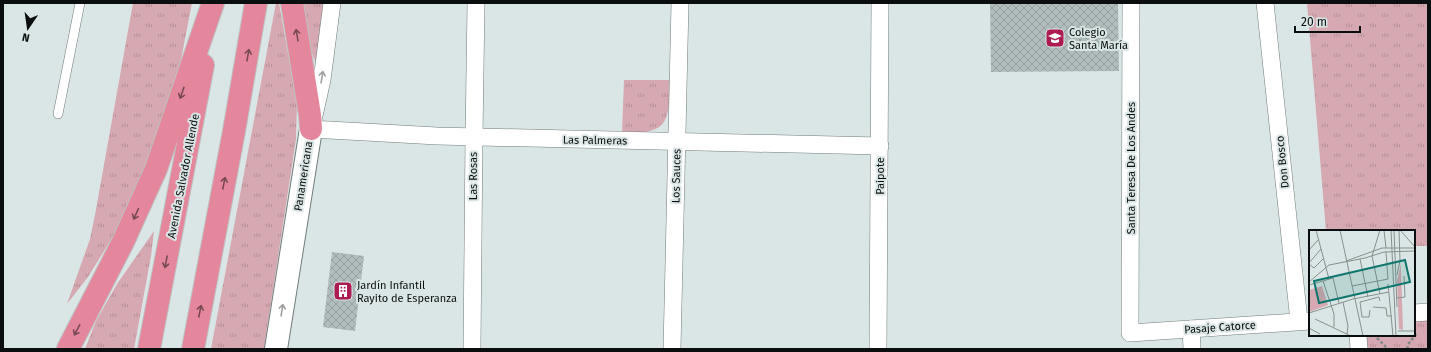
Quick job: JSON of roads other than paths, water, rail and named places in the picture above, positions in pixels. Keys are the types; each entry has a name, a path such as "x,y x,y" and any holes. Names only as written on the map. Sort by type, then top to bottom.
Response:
{"highway":[{"path":"68,349 123,242 156,169 214,3"},
{"name":"Avenida Salvador Allende","path":"150,349 192,132 214,3"},
{"path":"193,349 234,131 256,3"},
{"path":"292,3 311,129"}],"street":[{"name":"Panamericana","path":"276,349 311,129 322,80 332,3"},
{"name":"Las Rosas","path":"472,349 476,3"},
{"name":"Los Sauces","path":"672,349 680,3"},
{"name":"Paipote","path":"878,349 880,3"},
{"name":"Santa Teresa De Los Andes","path":"1130,333 1131,3"},
{"name":"Don Bosco","path":"1265,3 1304,321"},
{"name":"Las Palmeras","path":"311,129 474,137 880,146"},
{"path":"1415,314 1428,312"},
{"name":"Pasaje Catorce","path":"1130,333 1304,321"},
{"path":"1190,329 1192,349"},
{"path":"1358,336 1359,349"}],"lane":[{"path":"58,114 80,3"}],"place":[{"name":"Colegio Santa María","path":"1055,38"},
{"name":"Jardín Infantil Rayito de Esperanza","path":"343,291"}]}
